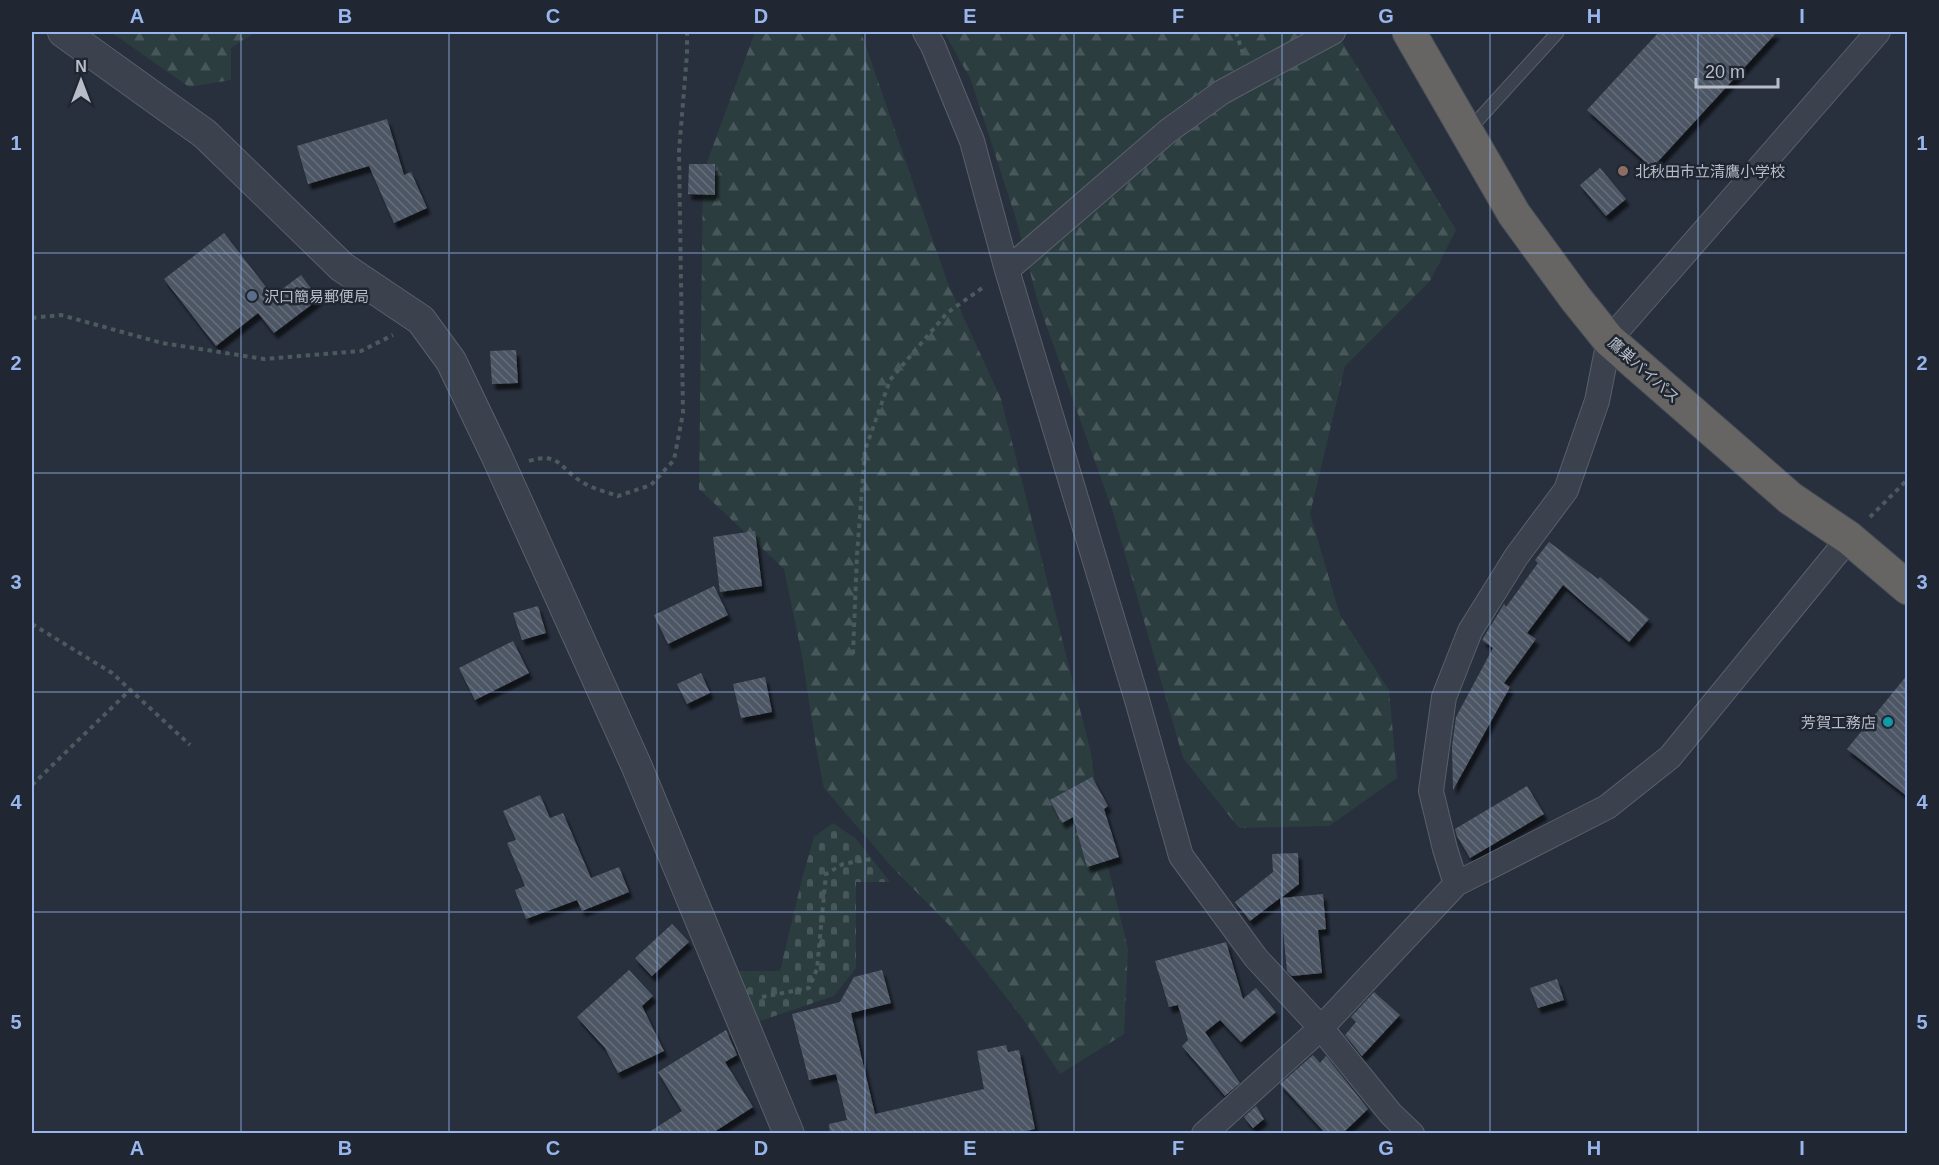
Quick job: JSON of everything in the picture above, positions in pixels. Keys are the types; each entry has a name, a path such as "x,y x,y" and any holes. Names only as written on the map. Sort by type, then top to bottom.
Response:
{"highway":[{"name":"鷹巣バイパス","path":"1409,32 1514,214 1609,340 1790,498 1850,538 1908,588"}],"street":[{"path":"63,32 205,134 342,267 421,320 451,361 503,469 637,767 789,1134"},
{"path":"925,32 933,46 972,141 1007,270 1137,700 1181,856 1256,958 1321,1028 1391,1114 1412,1134"},
{"path":"1007,270 1168,131 1222,92 1333,32"},
{"path":"1456,884 1431,791 1444,697 1470,631 1516,556 1566,490 1597,402 1609,340 1878,32"},
{"path":"1204,1134 1321,1028 1456,884 1607,807 1670,757 1850,538"}],"lane":[{"path":"1467,132 1558,32"}],"path":[{"path":"503,469 541,457 559,461 582,482 618,496 651,485 674,460 683,413 680,151 687,32"},
{"path":"853,654 857,555 866,450 890,380 947,313 1007,270"},
{"path":"32,318 61,315 162,343 264,359 361,351 421,320"},
{"path":"1850,538 1908,479"},
{"path":"32,624 112,673 190,746"},
{"path":"32,785 130,690"},
{"path":"734,1003 808,988 817,969 826,874 843,864 872,859"}],"green space":[{"path":"111,32 256,32 231,48 231,80 189,87"},
{"path":"755,32 861,32 947,281 1001,399 1091,753 1104,850 1128,949 1124,1034 1060,1074 1023,1019 951,927 892,867 824,788 802,656 784,569 699,489 703,173"},
{"path":"944,32 1336,32 1456,230 1430,281 1345,366 1310,514 1340,615 1389,690 1397,778 1329,826 1239,828 1183,758 1113,512 1038,302 1016,219 971,80"},
{"path":"833,823 856,839 890,882 856,882 856,968 834,996 757,1022 739,971 780,971 814,837"}],"building":[{"path":"1659,32 1777,32 1652,168 1587,110"},
{"path":"387,119 404,175 411,172 427,208 394,223 369,166 308,184 297,146"},
{"path":"689,164 715,164 715,195 688,194"},
{"path":"1600,168 1626,199 1606,216 1580,185"},
{"path":"224,233 273,296 301,275 319,299 274,333 258,313 216,346 164,279"},
{"path":"516,350 518,383 492,384 490,351"},
{"path":"755,531 762,586 720,592 713,537"},
{"path":"1549,542 1598,579 1600,577 1649,619 1629,642 1563,585 1527,633 1536,639 1504,683 1510,687 1453,790 1452,746 1456,717 1493,648 1482,640 1504,604 1506,607 1538,563 1535,560"},
{"path":"714,586 728,615 668,644 654,615"},
{"path":"538,606 546,633 522,640 513,613"},
{"path":"513,641 529,673 475,700 459,668"},
{"path":"701,673 710,693 687,704 677,684"},
{"name":"芳賀工務店","path":"1908,674 1908,797 1847,749"},
{"path":"765,677 772,712 741,718 733,684"},
{"path":"1092,777 1108,806 1104,809 1119,857 1087,867 1073,817 1062,823 1050,800"},
{"path":"1527,786 1544,814 1470,858 1455,829"},
{"path":"540,795 550,818 563,813 591,878 619,867 629,892 582,911 577,900 526,919 515,890 525,886 507,843 516,840 503,811"},
{"path":"1298,853 1299,884 1281,898 1323,894 1326,929 1318,930 1322,973 1292,976 1287,971 1280,898 1250,921 1235,902 1273,872 1272,854"},
{"path":"672,924 689,942 652,976 635,958"},
{"path":"1226,942 1243,999 1256,988 1276,1012 1241,1042 1220,1020 1205,1032 1240,1083 1225,1096 1182,1046 1188,1040 1178,1005 1169,1007 1155,961"},
{"path":"629,970 653,996 642,1006 664,1051 618,1073 605,1048 577,1017"},
{"path":"882,970 891,1003 851,1013 875,1114 984,1089 977,1051 1006,1045 1008,1052 1019,1050 1035,1129 1014,1134 830,1134 829,1124 847,1120 836,1074 809,1080 792,1014 840,1002 854,977"},
{"path":"1557,979 1564,1000 1538,1008 1530,988"},
{"path":"1374,992 1400,1015 1362,1056 1345,1035 1356,1022 1351,1017"},
{"path":"726,1030 737,1055 725,1062 753,1107 711,1134 646,1134 682,1111 658,1072"},
{"path":"1313,1055 1320,1063 1326,1056 1368,1109 1342,1134 1326,1134 1280,1084"},
{"path":"1256,1106 1264,1119 1253,1128 1244,1117"}],"place":[{"name":"北秋田市立清鷹小学校","path":"1623,171"},
{"name":"沢口簡易郵便局","path":"252,296"},
{"name":"芳賀工務店","path":"1888,722"}]}
